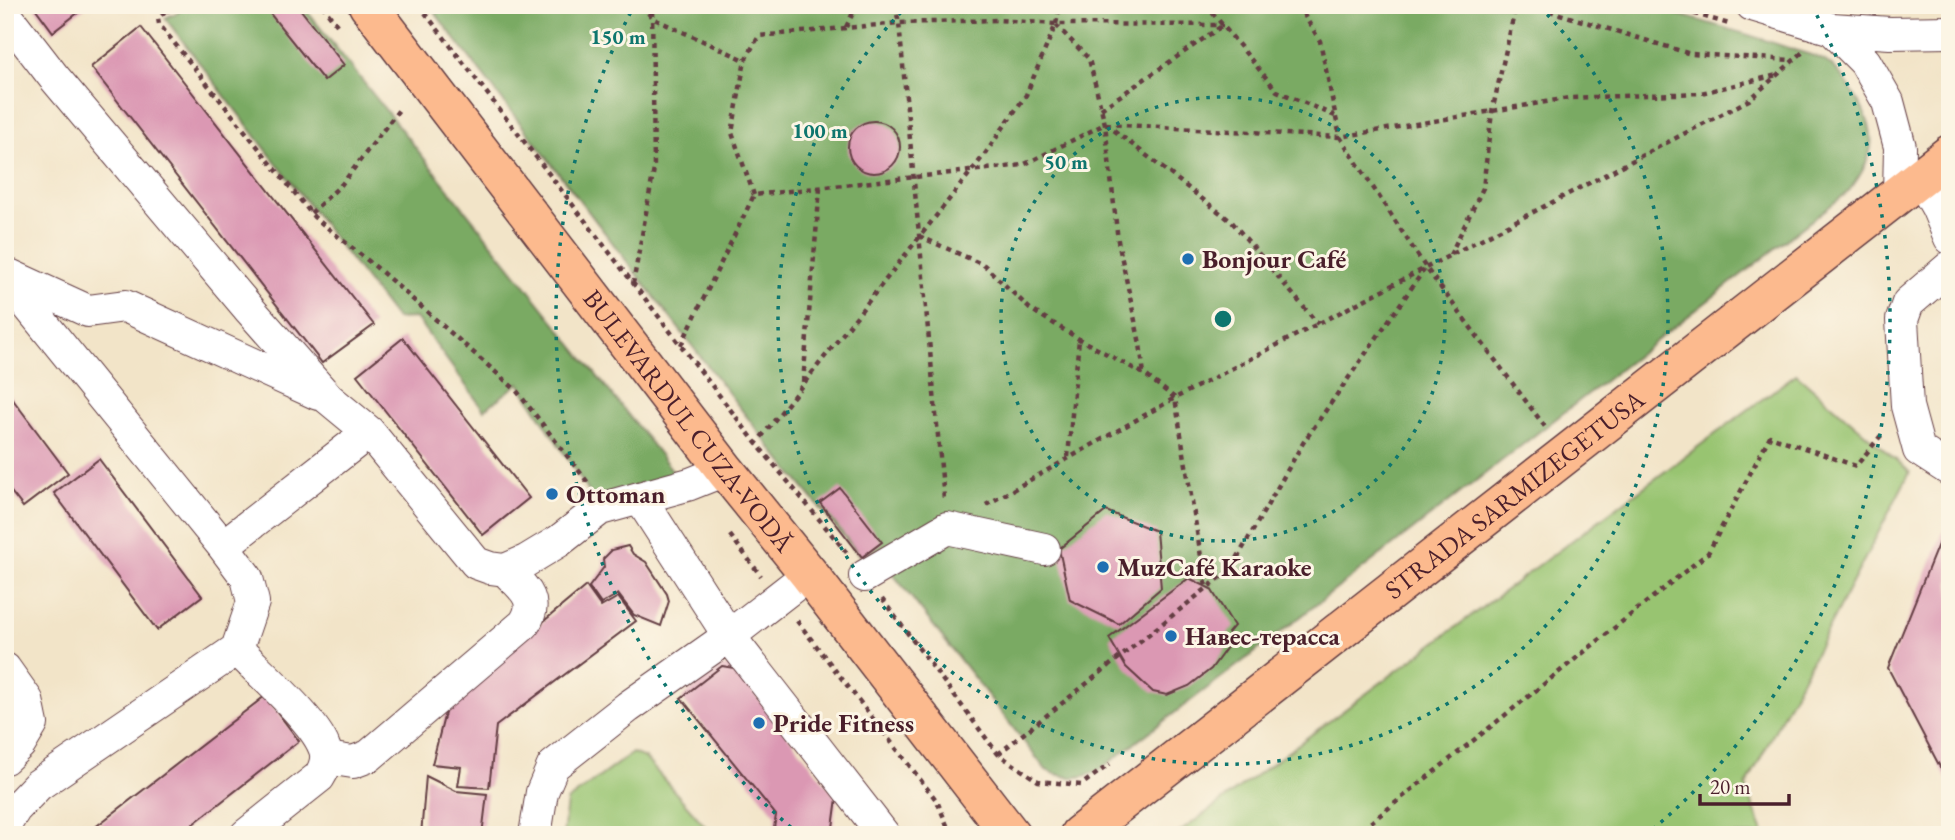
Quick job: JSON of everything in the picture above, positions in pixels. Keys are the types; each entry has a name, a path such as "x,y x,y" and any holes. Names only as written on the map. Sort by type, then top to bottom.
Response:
{"main road":[{"name":"BULEVARDUL CUZA-VODĂ","path":"368,5 725,470 1011,835"},
{"name":"STRADA SARMIZEGETUSA","path":"1079,835 1950,154"}],"street":[{"path":"5,14 52,76 241,300 329,399 369,432 476,564 505,570 559,541 600,509 690,484 725,470"},
{"path":"1742,15 1832,29 1890,33 1950,32"},
{"path":"1832,29 1865,62 1888,102 1909,186 1937,206 1950,238"},
{"path":"1950,267 1909,303 1902,320 1907,406 1919,450 1950,470"},
{"path":"5,275 89,311 125,306 329,399"},
{"path":"5,275 223,546 247,578 253,602 237,649 38,785 15,809 5,825"},
{"path":"223,546 369,432"},
{"path":"640,498 729,636 884,835"},
{"path":"865,576 947,528 1044,549"},
{"path":"327,758 353,762 369,755 524,624 531,614 529,596 505,570"},
{"path":"535,835 542,792 553,766 628,707 729,636 809,574"},
{"path":"237,649 312,727 325,747 327,758 319,778 246,835"},
{"path":"5,669 27,700 32,724 20,744 5,758"}],"path":[{"path":"172,5 159,18 159,24 310,213 516,390 606,507"},
{"path":"165,11 187,5"},
{"path":"418,5 756,443 865,576 999,754 1038,781 1081,785 1120,757"},
{"path":"642,5 652,18 745,60"},
{"path":"633,285 654,169 652,5"},
{"path":"845,28 857,5"},
{"path":"895,5 899,23 947,528 1175,398 1749,100 1808,48 1796,44"},
{"path":"725,470 756,443 971,170 1026,95 1056,24 1060,5"},
{"path":"1206,5 1277,91 1335,117"},
{"path":"1298,5 1320,41 1339,137 1426,268 1549,431"},
{"path":"1449,256 1483,188 1492,111 1516,5"},
{"path":"1530,5 1691,54 1793,61"},
{"path":"1665,5 1742,15"},
{"path":"681,345 754,195 732,133 745,60 759,36 899,23 997,20 1056,24 1223,25"},
{"path":"1056,24 1089,59 1105,124 1118,241 1144,374"},
{"path":"1101,109 1223,25"},
{"path":"754,195 1023,165 1105,124 1339,137 1569,98 1700,93 1777,75"},
{"path":"310,213 342,184 401,107"},
{"path":"1105,124 1232,222 1318,324"},
{"path":"803,383 820,188"},
{"path":"919,236 984,265 1030,309 1144,374 1175,398 1206,588"},
{"path":"999,754 1231,569 1303,443 1426,268"},
{"path":"1068,458 1079,339"},
{"path":"1355,835 1708,553 1770,436 1856,466 1907,406"}],"green space":[{"path":"193,5 302,5 676,475 594,500 519,383 484,410 416,318 396,319 165,18"},
{"path":"429,5 1645,5 1757,37 1824,61 1842,76 1861,105 1871,131 1870,154 1848,192 1098,771 1072,777 1046,770 875,551 863,560 774,452"},
{"path":"1796,374 1910,472 1746,786 1764,835 1176,835"},
{"path":"632,753 645,758 705,826 704,835 563,835 567,801"}],"building":[{"path":"33,5 88,5 53,32"},
{"path":"263,5 297,5 344,65 324,81"},
{"path":"141,27 374,325 322,363 91,67"},
{"path":"874,121 884,123 892,129 898,137 898,157 892,165 884,171 874,173 864,171 856,165 850,157 848,147 850,137 856,129 864,123"},
{"path":"403,338 529,498 483,535 357,375"},
{"path":"5,389 68,473 23,507 5,484"},
{"path":"99,459 202,596 157,630 54,493"},
{"path":"840,488 882,542 862,557 820,503"},
{"path":"1106,511 1156,531 1161,588 1119,624 1070,600 1059,549"},
{"path":"1950,529 1950,786 1888,668 1943,532"},
{"path":"628,546 633,554 646,562 667,594 669,601 661,626 634,615 618,594 601,604 589,587 604,567 603,559 612,550"},
{"name":"Навес-терасса","path":"1189,578 1211,589 1234,626 1228,633 1233,639 1211,669 1189,686 1167,695 1153,692 1126,667 1109,638"},
{"path":"586,586 601,607 618,597 636,621 496,726 489,788 458,786 461,767 432,764 448,701"},
{"path":"722,666 734,668 837,798 832,835 773,835 776,815 681,698"},
{"path":"265,696 299,741 179,835 85,835"},
{"path":"5,701 25,725 5,745"},
{"path":"426,776 456,791 487,794 482,835 421,835"}],"place":[{"name":"Bonjour Café","path":"1188,259"},
{"name":"Ottoman","path":"552,494"},
{"name":"MuzCafé Karaoke","path":"1103,567"},
{"name":"Навес-терасса","path":"1171,636"},
{"name":"Pride Fitness","path":"759,723"}]}
